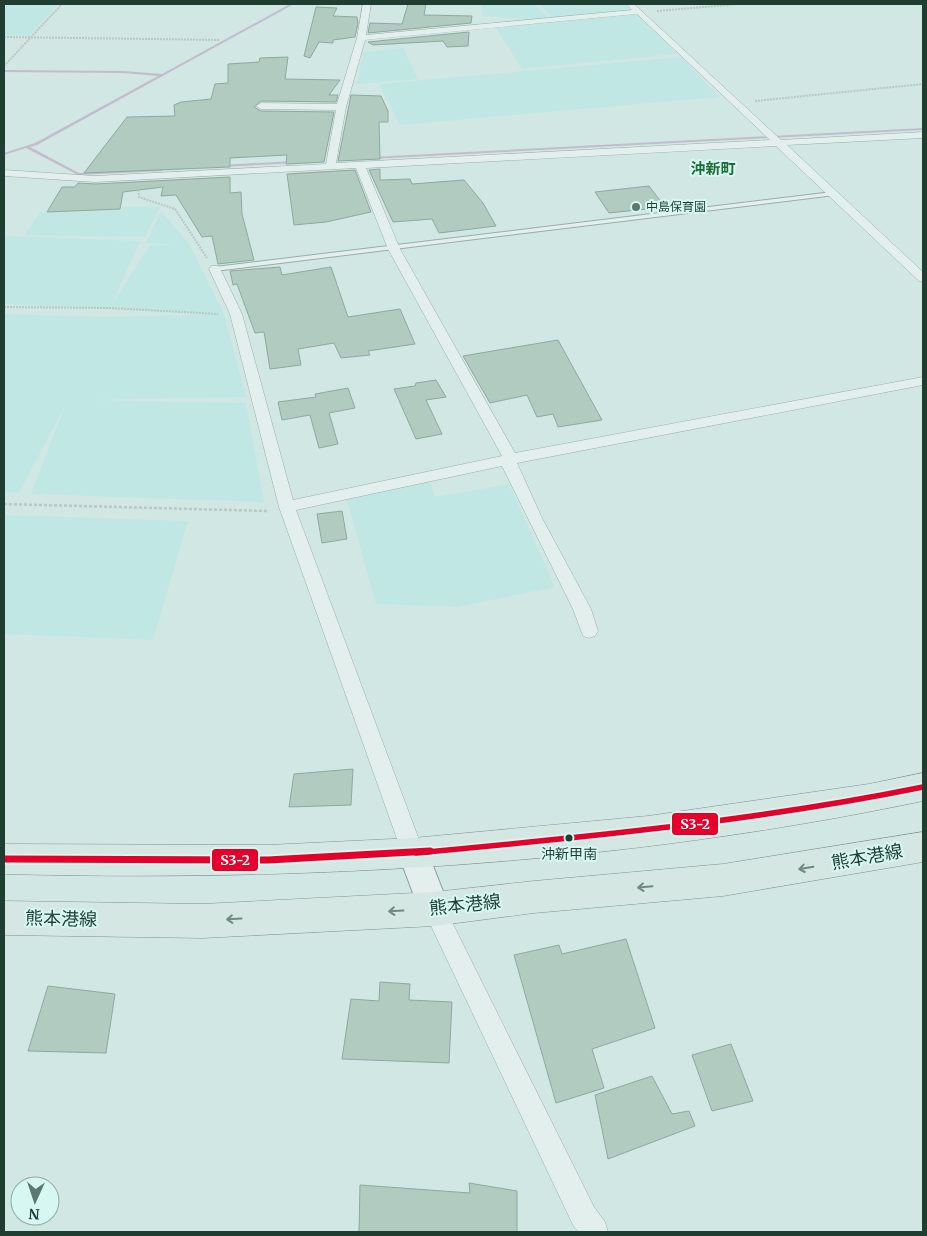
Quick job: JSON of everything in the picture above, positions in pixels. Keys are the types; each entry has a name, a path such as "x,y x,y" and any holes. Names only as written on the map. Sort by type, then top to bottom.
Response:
{"main road":[{"path":"4,859 268,860 413,853 648,831 869,798 923,787"},
{"name":"熊本港線","path":"4,918 203,921 434,909 534,897 723,880 923,847"}],"street":[{"path":"332,165 341,107 361,38 367,4"},
{"path":"630,4 923,278"},
{"path":"361,38 637,12"},
{"path":"261,106 341,107"},
{"path":"4,172 72,179 923,135"},
{"path":"359,164 394,249 511,459 509,465 582,609 589,631"},
{"path":"215,269 236,314 287,507 434,909 584,1217 595,1232"},
{"path":"287,507 511,459 923,381"}],"lane":[{"path":"215,269 394,249 833,194"}],"path":[{"path":"4,66 62,4"},
{"path":"637,12 739,4"},
{"path":"4,36 220,40"},
{"path":"735,104 923,84"},
{"path":"132,176 137,184 138,197 175,209 215,269"},
{"path":"4,307 110,308 236,314"},
{"path":"4,504 265,511 287,507"}],"shaded area":[{"path":"4,4 58,4 29,36 4,35"},
{"path":"481,4 534,4 550,20 482,16"},
{"path":"540,4 629,4 637,12 555,20"},
{"path":"636,14 677,54 522,69 495,26"},
{"path":"403,48 418,79 357,84 363,52"},
{"path":"681,57 719,97 400,125 379,84"},
{"path":"120,207 160,207 145,237 25,235 40,212"},
{"path":"161,211 189,244 224,314 246,397 92,400 246,403 264,502 31,494 65,406 19,493 4,492 4,314 112,317 215,314 4,304 4,236 140,241 112,304 150,245 176,245 146,243"},
{"path":"430,482 435,497 509,484 555,587 457,607 376,604 346,497"},
{"path":"4,515 188,521 153,640 4,634"}],"building":[{"path":"408,4 426,4 424,15 472,16 471,23 368,33 370,23 402,24"},
{"path":"316,7 337,8 333,16 357,17 358,23 355,37 333,40 333,43 319,42 310,58 304,56"},
{"path":"469,32 468,46 447,47 443,41 373,45 368,42"},
{"path":"288,57 285,79 340,80 329,95 338,95 336,102 261,101 254,107 261,111 334,112 324,162 286,164 287,155 230,158 230,167 84,173 127,117 175,116 174,105 181,102 211,99 215,84 228,83 228,64 259,62 260,58"},
{"path":"351,95 381,96 388,111 388,122 379,122 380,159 338,161"},
{"path":"380,169 380,180 410,179 412,184 464,180 483,203 496,226 439,233 432,219 393,222 369,170"},
{"path":"355,170 371,212 326,222 294,225 287,174"},
{"path":"230,177 230,193 241,192 242,214 254,260 218,264 212,236 202,237 176,195 161,196 163,187 123,192 120,209 47,212 62,187 75,187 78,183 95,184"},
{"path":"649,186 665,207 609,213 595,192"},
{"path":"280,267 282,275 331,267 348,317 400,309 415,344 368,351 370,355 341,358 334,343 298,349 301,365 270,369 264,332 255,333 237,284 233,285 230,271"},
{"path":"558,340 602,420 558,427 553,414 537,417 527,395 490,403 463,356"},
{"path":"436,380 446,397 426,400 442,434 416,439 394,389"},
{"path":"348,388 355,408 329,413 338,444 319,448 310,415 282,420 278,402 316,397 315,394"},
{"path":"342,511 347,539 322,543 317,514"},
{"path":"353,769 351,805 289,807 294,774"},
{"path":"626,939 655,1028 592,1049 604,1088 556,1103 514,955 559,945 562,954"},
{"path":"380,982 410,984 409,1000 452,1002 449,1063 342,1059 351,999 379,1001"},
{"path":"48,986 115,994 106,1053 28,1051"},
{"path":"731,1044 753,1101 712,1111 692,1055"},
{"path":"652,1076 672,1114 689,1111 695,1126 608,1159 595,1095"},
{"path":"469,1183 517,1191 517,1232 359,1232 360,1185 470,1193"}],"waterway":[{"path":"162,75 292,4"},
{"path":"4,71 123,72 162,75"},
{"path":"4,154 36,144 162,75"},
{"path":"372,158 923,129"},
{"path":"27,147 78,174 161,170"},
{"path":"222,166 294,162"}],"transit line":[{"name":"S3-2","path":"4,859 268,860 413,853 648,831 869,798 923,787"}],"place":[{"name":"中島保育園","path":"636,207"},
{"name":"沖新甲南","path":"569,838"}],"district":[{"name":"沖新町","path":"713,169"}]}
